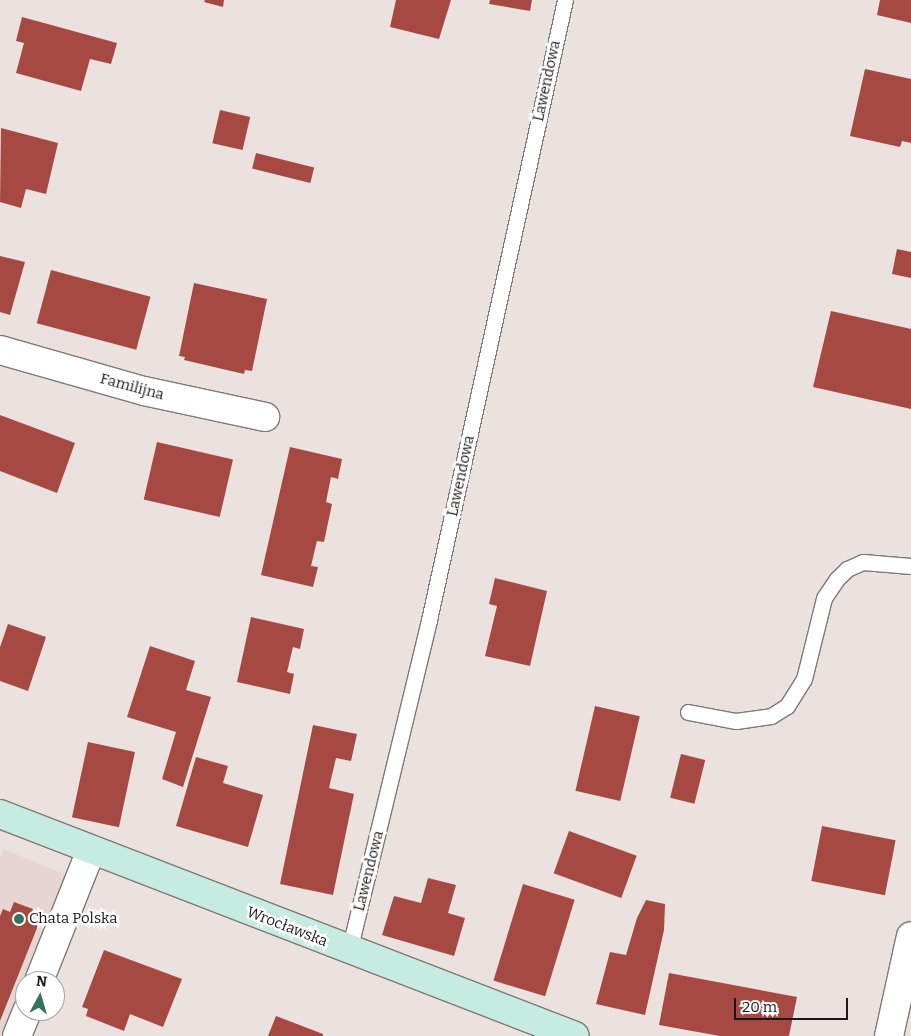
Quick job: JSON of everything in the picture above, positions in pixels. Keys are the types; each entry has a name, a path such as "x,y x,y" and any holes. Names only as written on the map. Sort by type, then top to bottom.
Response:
{"street":[{"name":"Familijna","path":"0,350 144,391 265,417"},
{"name":"Wrocławska","path":"0,814 349,951 575,1036"},
{"path":"43,971 91,850"},
{"path":"889,1036 911,936"},
{"path":"17,1036 23,1021"}],"lane":[{"name":"Lawendowa","path":"349,951 429,620 564,0"},
{"path":"688,712 736,721 771,716 787,706 804,679 824,598 837,579 847,569 863,562 911,566"}],"shaded area":[{"path":"3,849 69,876 31,971 15,971 15,1011 5,1036 0,1036 0,858"}],"building":[{"path":"205,0 224,0 223,7 204,2"},
{"path":"396,0 451,0 439,39 390,27"},
{"path":"490,0 532,0 530,11 489,4"},
{"path":"880,0 911,0 911,23 877,15"},
{"path":"22,17 117,43 111,64 90,59 81,91 16,73 24,43 16,41"},
{"path":"865,69 911,79 911,143 902,141 900,147 850,136"},
{"path":"220,110 250,117 243,150 212,143"},
{"path":"1,128 58,143 46,194 26,189 21,208 0,202"},
{"path":"256,153 314,168 310,183 252,169"},
{"path":"897,249 911,252 911,278 892,274"},
{"path":"0,256 25,262 10,315 0,312"},
{"path":"51,270 150,297 136,350 37,323"},
{"path":"194,283 267,299 252,371 245,370 244,374 184,360 185,357 179,356"},
{"path":"831,311 911,329 911,409 813,387"},
{"path":"0,415 75,443 57,493 0,471"},
{"path":"157,442 233,460 220,517 144,499"},
{"path":"290,447 342,459 338,479 331,477 326,502 332,504 324,542 317,541 311,566 318,567 313,587 261,575"},
{"path":"495,578 547,591 530,666 485,656 497,606 489,604"},
{"path":"251,617 304,629 300,649 293,647 287,672 294,674 290,694 237,682"},
{"path":"8,624 46,637 28,691 0,681 0,647"},
{"path":"150,646 195,661 186,690 211,697 183,787 162,779 176,732 127,717"},
{"path":"595,706 640,716 620,801 575,791"},
{"path":"313,725 357,734 351,761 336,758 329,788 354,794 333,895 280,884"},
{"path":"88,742 135,752 119,827 72,817"},
{"path":"681,754 705,760 694,804 670,798"},
{"path":"196,757 228,766 223,783 263,795 248,847 176,826"},
{"path":"822,826 896,840 885,895 811,881"},
{"path":"569,831 637,856 621,898 554,873"},
{"path":"428,878 456,885 448,913 465,918 454,956 382,935 394,896 421,903"},
{"path":"523,884 575,900 545,996 493,981"},
{"path":"646,900 665,904 664,930 645,1015 596,1004 610,952 626,955 637,918"},
{"path":"14,902 33,909 29,919 39,923 20,971 15,971 15,983 0,1021 0,916 3,909 10,912"},
{"path":"104,950 182,979 163,1027 130,1014 124,1031 86,1016 88,1009 82,1007"},
{"path":"669,973 797,997 789,1036 720,1036 659,1025"},
{"path":"276,1016 323,1034 323,1036 268,1036"}],"place":[{"name":"Chata Polska","path":"19,919"}]}
